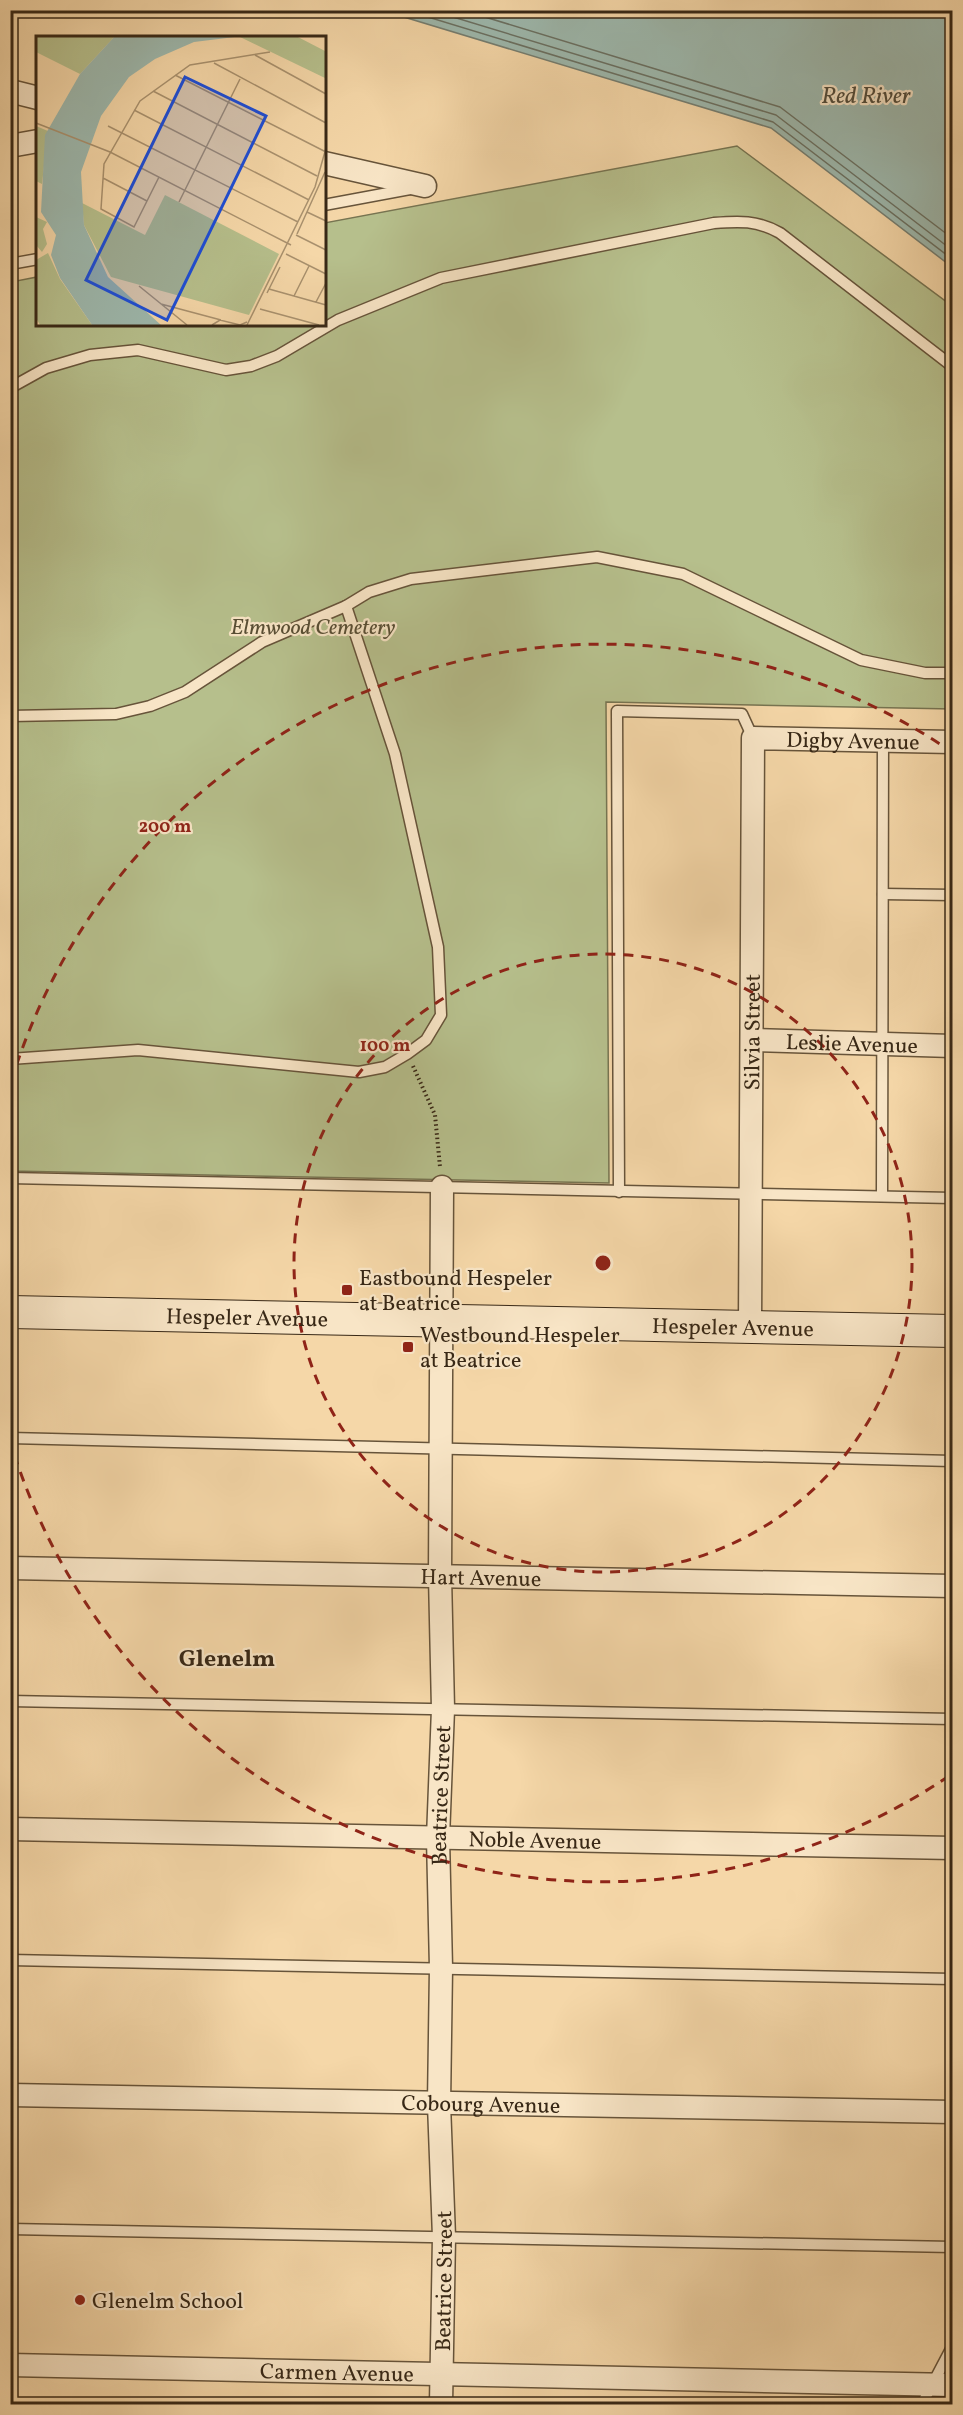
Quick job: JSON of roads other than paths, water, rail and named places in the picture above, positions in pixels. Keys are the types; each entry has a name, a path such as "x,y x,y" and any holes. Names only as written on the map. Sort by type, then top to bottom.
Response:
{"main road":[{"name":"Hespeler Avenue","path":"10,1312 952,1331"}],"street":[{"path":"10,91 36,98"},
{"path":"10,146 36,141"},
{"path":"326,164 425,186"},
{"name":"Digby Avenue","path":"753,738 952,742"},
{"name":"Silvia Street","path":"750,1326 753,738"},
{"name":"Leslie Avenue","path":"752,1040 952,1046"},
{"name":"Beatrice Street","path":"441,2404 444,2237 439,2104 441,1968 438,1838 443,1709 440,1576 442,1187"},
{"name":"Hart Avenue","path":"10,1568 952,1586"},
{"name":"Noble Avenue","path":"10,1829 952,1848"},
{"name":"Cobourg Avenue","path":"10,2095 952,2112"},
{"name":"Carmen Avenue","path":"10,2365 442,2374 935,2392"}],"lane":[{"path":"326,205 425,186"},
{"path":"10,388 46,368 90,355 138,350 226,370 251,366 277,356 338,320 441,278 714,223 745,220 763,223 780,233 952,366"},
{"path":"10,264 36,259"},
{"path":"10,716 116,714 150,706 185,692 262,642 346,606 369,592 411,579 597,557 683,574 861,660 925,673 952,673"},
{"path":"10,1059 138,1050 358,1072 385,1067 426,1040 441,1015 438,946 395,754 346,606"},
{"path":"619,1192 617,711 742,714 753,738"},
{"path":"882,1196 883,741"},
{"path":"883,894 952,895"},
{"path":"10,1178 952,1198"},
{"path":"10,1438 952,1461"},
{"path":"10,1701 952,1719"},
{"path":"10,1960 952,1979"},
{"path":"10,2229 952,2247"},
{"path":"935,2392 952,2347"}],"water":[{"name":"Red River","path":"384,11 952,11 952,267 771,128"}],"place":[{"name":"Eastbound Hespeler at Beatrice","path":"347,1290"},
{"name":"Westbound Hespeler at Beatrice","path":"408,1347"},
{"name":"Glenelm School","path":"80,2300"}],"district":[{"name":"Glenelm","path":"227,1658"}],"park label":[{"name":"Elmwood Cemetery","path":"313,626"}]}
